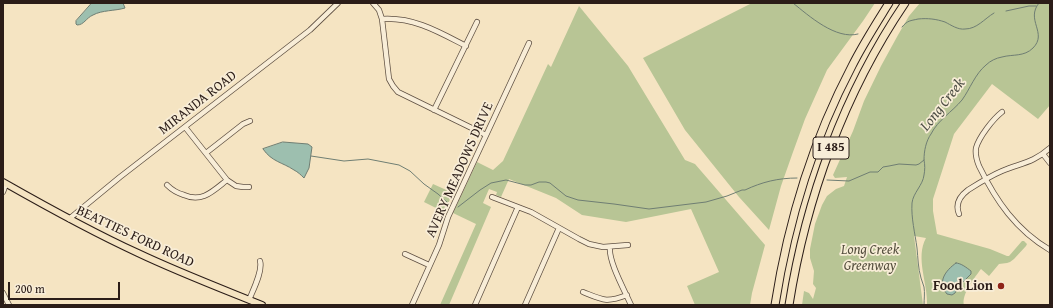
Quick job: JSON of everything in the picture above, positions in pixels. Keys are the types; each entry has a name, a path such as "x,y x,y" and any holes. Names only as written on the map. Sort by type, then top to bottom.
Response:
{"highway":[{"name":"I 485","path":"775,305 790,227 815,150 835,101 852,66 889,3"},
{"name":"I 485","path":"789,305 803,235 814,196 832,145 863,74 905,3"}],"main road":[{"name":"BEATTIES FORD ROAD","path":"5,183 69,219 156,262 262,305"}],"street":[{"name":"MIRANDA ROAD","path":"69,219 120,177 310,30 338,3"},
{"path":"373,3 379,10 382,19 389,79 398,92 486,135"},
{"path":"382,19 406,21 428,27 466,46"},
{"path":"434,110 477,22"},
{"name":"AVERY MEADOWS DRIVE","path":"412,305 438,245 448,217 529,44"},
{"path":"1002,112 986,130 978,142 977,161 1000,204 1013,220 1030,237 1050,250"},
{"path":"206,153 243,124 250,121"},
{"path":"185,127 227,180 236,186 249,187"},
{"path":"959,214 957,208 958,204 962,196 968,190 1000,172 1034,160 1050,148"},
{"path":"1043,154 1050,163"},
{"path":"167,185 174,191 195,198 210,194 227,180"},
{"path":"3,192 5,183"},
{"path":"492,197 531,212 589,244 603,247 628,245"},
{"path":"476,305 518,207"},
{"path":"525,305 560,228"},
{"path":"610,247 614,267 631,305"},
{"path":"405,254 429,265"},
{"path":"249,300 261,268 260,261"},
{"path":"583,292 609,300 616,300 627,295"},
{"path":"4,296 9,305"}],"green space":[{"path":"752,3 875,3 827,70 805,119 793,152 781,186 769,230 739,197 685,130 643,58"},
{"name":"Long Creek Greenway","path":"920,3 1050,3 1050,105 1038,119 992,84 954,134 933,199 933,211 937,234 990,249 1007,256 1009,256 1022,241 1027,244 1014,259 1007,263 999,264 989,276 981,269 966,291 964,305 927,305 922,262 923,246 926,238 914,236 923,305 802,305 804,291 809,293 813,299 816,288 813,284 814,271 810,258 810,249 815,224 827,196 836,189 844,186 847,177 835,178 833,175 853,131 864,101 881,66 909,16"},
{"path":"579,6 628,66 685,160 695,164 765,245 750,305 695,305 687,286 719,272 691,209 626,222 582,215 556,198 509,179 501,197 496,195 497,192 489,189 483,203 491,207 449,305 440,305 476,224 453,213 477,162 493,170 503,161 548,64 551,67"},
{"path":"433,184 453,193 444,212 424,202"}],"shaded area":[{"path":"92,3 123,3 125,8 97,13 81,24 77,25 76,21"},
{"path":"283,142 308,144 312,147 309,168 304,178 290,167 270,157 263,149"},
{"path":"956,263 968,268 971,271 971,274 959,286 955,293 952,295 947,294 943,285 944,277"}],"waterway":[{"path":"793,3 823,26 841,34 858,34"},
{"name":"Long Creek","path":"924,305 924,287 919,270 912,203 923,179 925,169 924,153 928,140 937,124 962,100 982,69 993,60 1000,57 1026,53 1033,48 1038,37 1034,15 1035,9 1039,3"},
{"path":"1006,11 1036,6"},
{"path":"902,27 909,21 918,19 932,19 945,22 960,29 969,29 977,26 994,13"},
{"path":"311,156 344,161 368,159 399,165 410,171 448,203"},
{"path":"827,180 849,181 870,172 878,172 883,167 899,164 916,165 924,160"},
{"path":"458,207 491,183 506,180 525,185 546,182 550,183 566,196 578,200 649,209 706,202 770,181 797,178"}],"place":[{"name":"Food Lion","path":"1001,286"}]}
